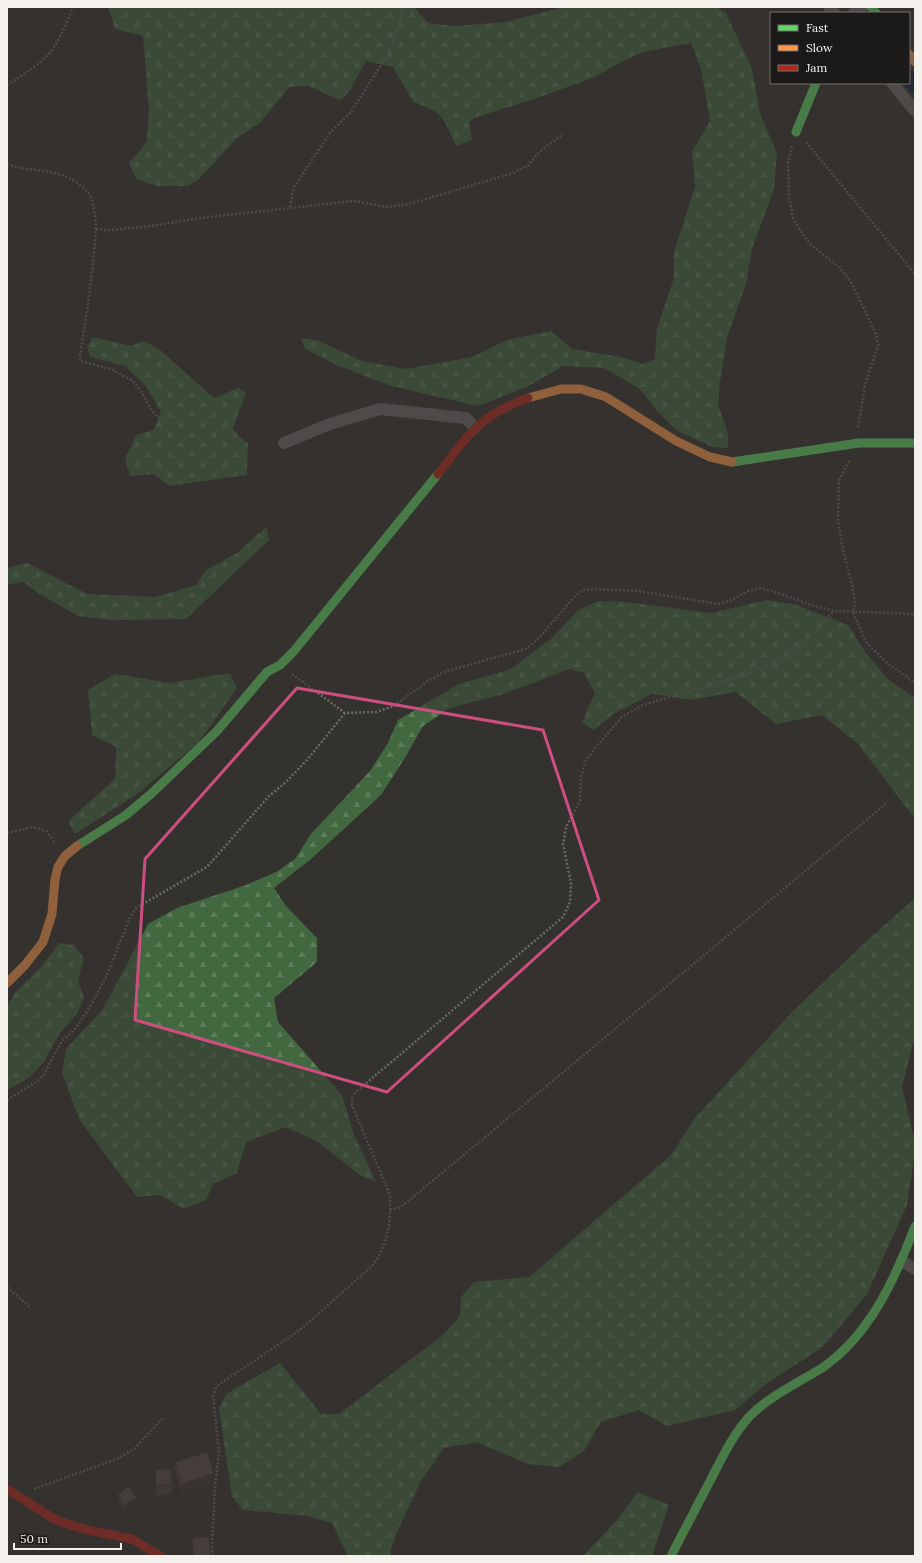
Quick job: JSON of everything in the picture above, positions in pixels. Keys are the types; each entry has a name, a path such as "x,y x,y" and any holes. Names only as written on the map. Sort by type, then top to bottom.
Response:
{"street":[{"path":"796,132 816,84"},
{"path":"893,84 915,111"},
{"path":"7,983 25,965 42,942 52,914 55,879 58,868 65,856 77,846 126,815 152,793 216,732 267,672 280,665 294,651 475,428 490,416 508,406 535,395 561,389 582,389 606,397 676,441 710,457 733,462 860,443 915,443"},
{"path":"284,443 330,424 380,409 466,418 475,428"},
{"path":"671,1556 731,1440 750,1416 767,1402 845,1350 866,1325 902,1261 915,1226"},
{"path":"902,1261 915,1269"},
{"path":"7,1489 56,1520 83,1529 132,1539 160,1556"}],"path":[{"path":"7,85 39,62 56,45 73,7"},
{"path":"290,208 294,186 330,133 350,113 387,56 398,29 404,7"},
{"path":"915,274 801,136 796,132 788,162 789,198 793,218 810,244 839,267 852,282 876,334 878,346 861,400 858,430 860,443 858,449 847,464 839,480 838,520 842,546 855,602 853,612 866,642 885,661 915,683"},
{"path":"96,228 111,230 152,226 192,219 354,201 387,207 409,204 510,174 529,165 538,153 563,134"},
{"path":"7,164 16,168 55,173 69,178 81,186 92,200 96,228 89,306 80,361 113,370 133,381 152,410 163,422"},
{"path":"280,665 346,713 376,712 394,706 428,681 444,672 525,649 537,640 576,595 583,590 638,591 719,604 731,600 748,591 760,588 772,590 815,606 834,611 915,614"},
{"path":"213,1556 215,1488 220,1452 213,1396 217,1386 300,1330 372,1266 380,1255 386,1242 390,1210 390,1195 352,1105 352,1097 563,917 570,902 571,883 564,844 566,827 580,801 581,778 586,760 622,717 632,710 644,705 755,672 789,654 807,641 834,611"},
{"path":"7,1100 36,1082 44,1074 63,1040 76,1028 91,1005 106,977 130,918 136,908 207,867 269,796 285,783 306,760 346,713"},
{"path":"390,1210 401,1207 887,803"},
{"path":"7,833 33,827 46,830 65,856"},
{"path":"7,1287 31,1308"},
{"path":"17,1495 117,1459 135,1448 163,1418"}],"highlighted area":[{"path":"297,688 543,730 599,900 387,1092 135,1020 145,859"}],"green space":[{"path":"108,7 414,7 428,23 455,26 505,22 564,7 716,7 726,13 752,69 760,113 777,154 774,189 752,249 746,284 728,334 720,381 718,404 728,434 728,448 713,447 677,431 657,411 640,389 604,368 563,366 529,386 478,406 391,386 339,366 305,349 301,338 319,341 362,361 406,369 472,357 507,340 551,331 572,349 621,357 643,364 655,359 657,328 674,278 674,252 695,187 692,152 710,121 701,69 691,43 643,52 621,62 595,77 537,98 474,118 469,122 472,140 456,146 449,129 442,118 432,109 414,103 393,67 366,61 349,92 340,100 308,86 289,87 261,122 237,138 201,177 189,186 157,186 136,179 129,163 147,142 149,109 143,36 115,29"},
{"path":"93,337 131,346 144,341 159,349 214,398 238,388 246,393 233,428 238,436 248,443 247,475 169,486 154,474 130,476 125,460 136,435 154,430 161,412 146,386 125,366 90,357 87,347"},
{"path":"266,527 269,540 186,619 112,620 78,616 38,593 24,582 7,585 7,568 27,563 87,594 155,597 196,585 206,570 237,553"},
{"path":"767,600 793,604 848,625 866,653 888,679 915,698 915,815 912,815 858,744 822,715 776,724 736,692 691,700 652,694 615,713 593,730 582,722 595,693 584,673 569,669 504,694 450,708 423,726 381,795 311,859 274,888 286,906 317,938 317,962 274,998 278,1022 342,1095 354,1135 376,1182 361,1176 318,1142 286,1127 246,1142 237,1173 213,1184 206,1200 184,1209 160,1195 137,1197 79,1119 62,1073 66,1049 103,1009 148,924 177,908 246,885 276,872 295,859 311,834 370,771 388,743 398,720 459,684 511,669 553,637 578,610 598,601 626,602 711,613"},
{"path":"230,673 237,688 199,742 140,792 75,834 68,821 115,779 116,747 92,735 88,690 115,674 170,683"},
{"path":"915,898 915,1036 902,1087 915,1142 915,1152 907,1205 867,1294 823,1347 767,1383 735,1410 667,1426 639,1410 601,1422 584,1451 559,1467 528,1464 476,1442 444,1448 421,1481 397,1532 389,1556 348,1556 332,1523 308,1516 243,1510 232,1497 219,1408 226,1394 280,1363 321,1414 339,1414 443,1335 460,1316 461,1297 474,1282 529,1277 671,1155 695,1118 792,1012"},
{"path":"59,943 73,945 84,958 78,980 84,998 77,1014 60,1033 44,1062 29,1078 7,1090 7,1006 15,993 42,966"},
{"path":"638,1492 669,1505 652,1556 583,1556 617,1520"}],"building":[{"path":"207,1452 214,1474 182,1484 175,1462"},
{"path":"171,1469 172,1484 156,1486 155,1470"},
{"path":"129,1486 137,1498 125,1505 118,1494"},
{"path":"209,1537 211,1556 194,1556 192,1538"}],"waterway":[{"path":"910,79 915,85"}],"traffic: fast":[{"path":"871,7 875,12"},
{"path":"796,132 816,84"},
{"path":"732,462 859,443 915,443"},
{"path":"77,846 126,815 152,793 216,732 267,672 280,665 294,651 438,474"},
{"path":"671,1556 723,1456 743,1424 765,1403 822,1368 839,1355 854,1339 867,1323 889,1286 899,1266 915,1226"}],"traffic: slow":[{"path":"910,55 915,62"},
{"path":"528,398 561,389 581,389 606,397 676,441 710,457 732,462"},
{"path":"7,983 25,965 43,942 52,914 55,879 58,867 65,856 77,846"}],"traffic: jam":[{"path":"438,474 465,439 481,424 500,410 528,398"},
{"path":"7,1489 56,1520 83,1529 132,1539 160,1556"}]}
